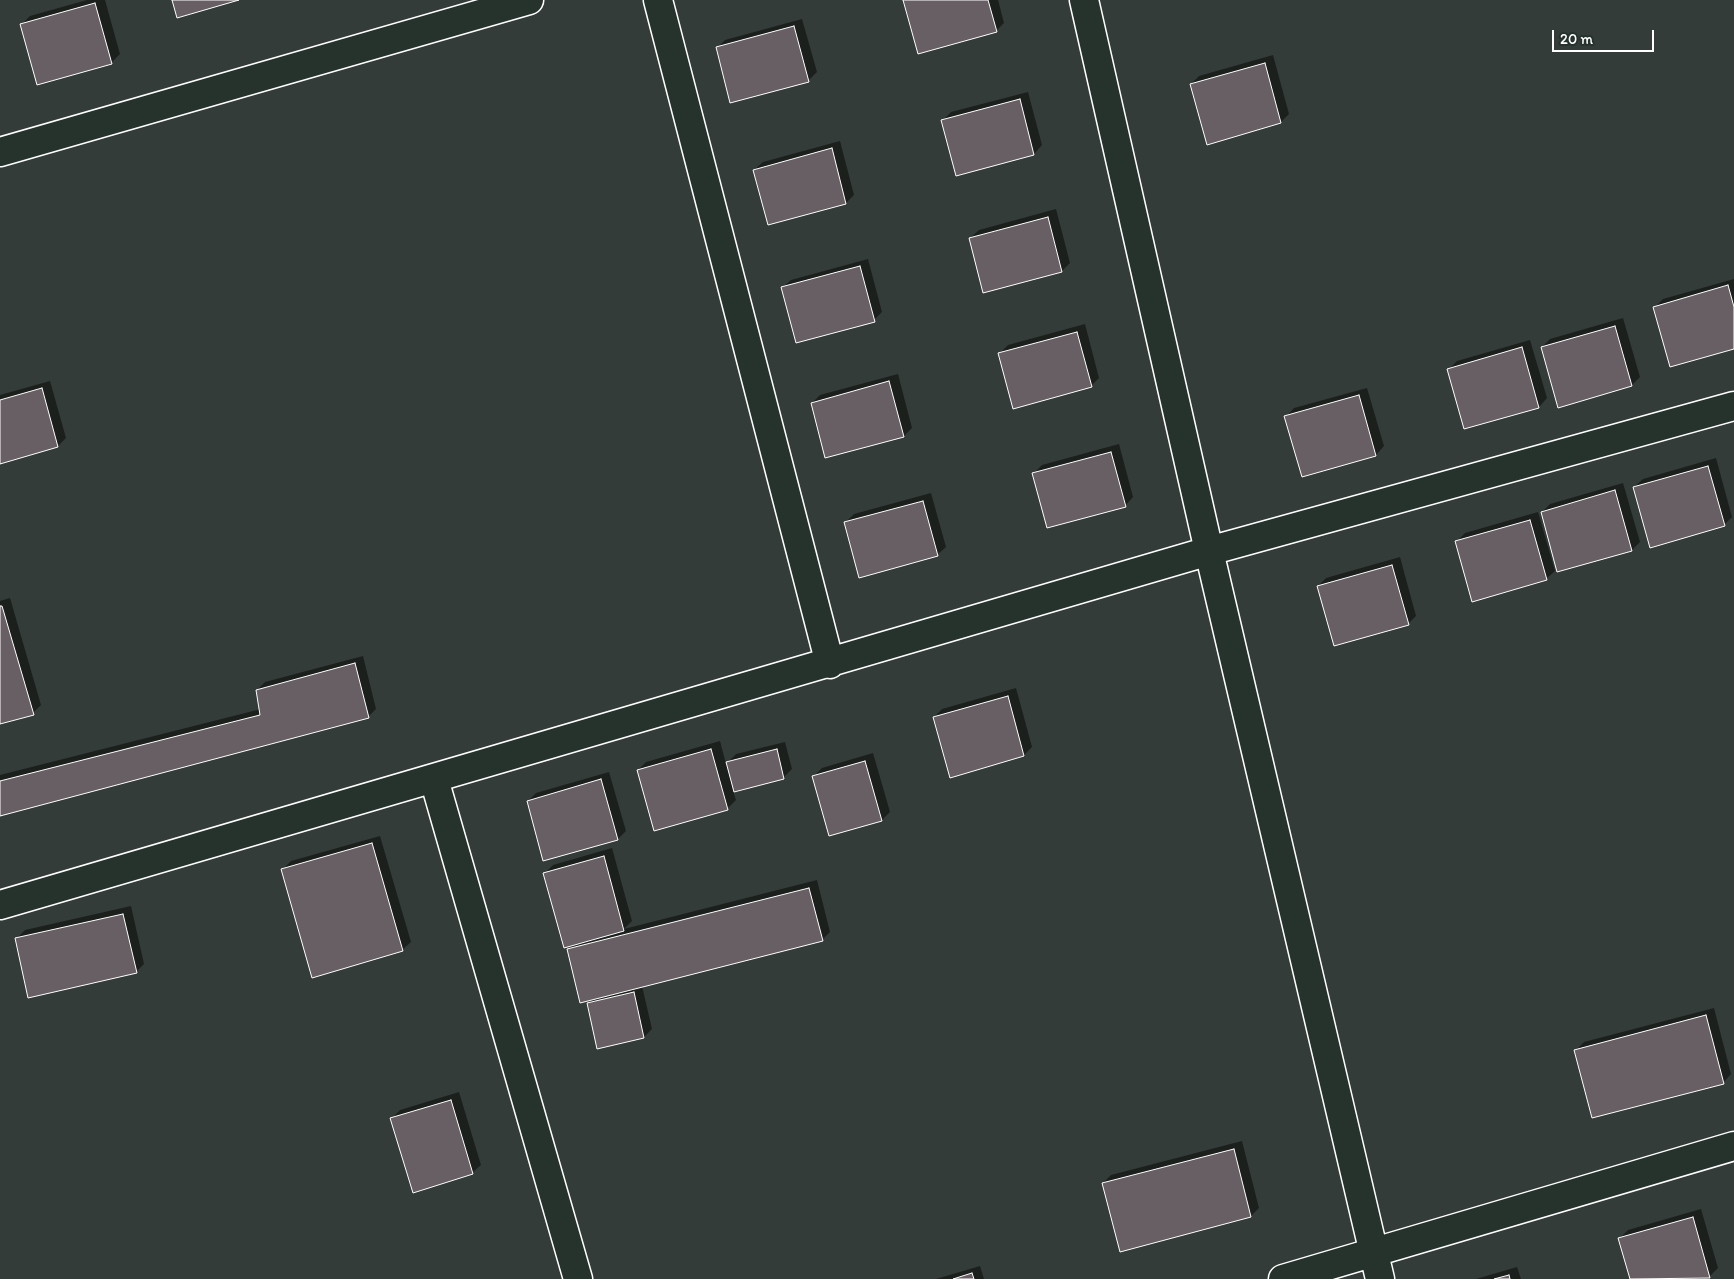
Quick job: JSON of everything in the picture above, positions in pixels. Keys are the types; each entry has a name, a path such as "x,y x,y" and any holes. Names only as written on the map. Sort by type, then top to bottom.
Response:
{"street":[{"path":"0,152 529,0"},
{"path":"658,0 830,664"},
{"path":"1084,0 1209,551 1380,1279"},
{"path":"0,905 830,664 1209,551 1734,406"},
{"path":"434,779 578,1279"},
{"path":"1283,1279 1734,1146"}],"building":[{"path":"172,0 239,0 177,18"},
{"path":"903,0 988,0 997,32 918,54"},
{"path":"95,3 112,64 37,85 20,24"},
{"path":"794,26 809,82 730,103 716,47"},
{"path":"1265,63 1281,123 1207,145 1190,84"},
{"path":"1020,99 1034,155 956,176 941,120"},
{"path":"832,148 846,204 768,225 753,170"},
{"path":"1048,217 1062,272 983,293 969,238"},
{"path":"860,266 875,322 796,343 781,287"},
{"path":"1728,285 1734,307 1734,349 1670,367 1653,307"},
{"path":"1615,326 1632,386 1558,408 1541,347"},
{"path":"1077,332 1092,387 1013,409 998,353"},
{"path":"1522,347 1539,408 1464,429 1447,369"},
{"path":"889,381 904,437 825,458 811,403"},
{"path":"42,388 58,447 0,464 0,400"},
{"path":"1359,395 1376,456 1302,477 1284,416"},
{"path":"1111,452 1126,507 1047,528 1032,473"},
{"path":"1708,466 1725,526 1650,548 1633,487"},
{"path":"1615,490 1632,551 1557,572 1541,512"},
{"path":"923,501 938,556 859,578 844,522"},
{"path":"1530,520 1547,580 1472,602 1455,541"},
{"path":"1392,565 1409,625 1334,646 1317,586"},
{"path":"0,606 2,606 34,715 0,724"},
{"path":"355,663 369,718 0,816 0,781 260,715 256,690"},
{"path":"1008,696 1024,756 950,778 933,717"},
{"path":"711,749 728,810 654,831 637,770"},
{"path":"777,749 784,779 734,792 726,762"},
{"path":"865,761 882,821 829,836 812,776"},
{"path":"601,779 618,840 543,861 527,801"},
{"path":"372,843 403,951 312,978 281,869"},
{"path":"604,856 624,931 564,948 543,873"},
{"path":"809,888 823,941 580,1003 567,949"},
{"path":"123,914 137,973 28,998 15,938"},
{"path":"634,992 644,1038 597,1049 587,1003"},
{"path":"1706,1015 1724,1084 1592,1118 1574,1050"},
{"path":"451,1100 473,1174 413,1193 390,1118"},
{"path":"1234,1149 1251,1217 1120,1252 1102,1183"},
{"path":"1693,1217 1710,1278 1630,1279 1618,1238"},
{"path":"972,1273 974,1279 953,1279"},
{"path":"1509,1275 1510,1279 1494,1279"}]}
